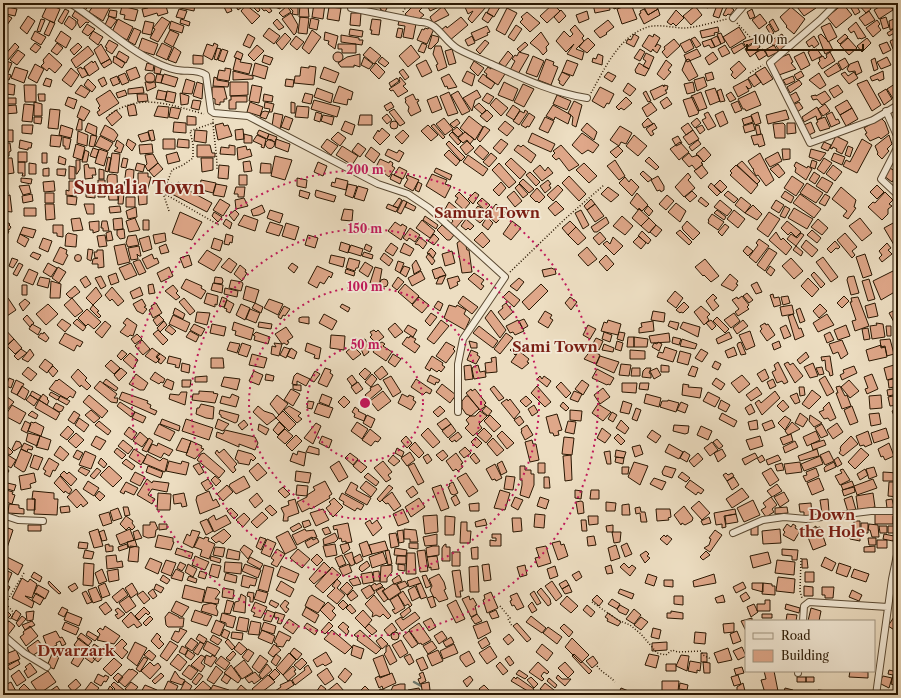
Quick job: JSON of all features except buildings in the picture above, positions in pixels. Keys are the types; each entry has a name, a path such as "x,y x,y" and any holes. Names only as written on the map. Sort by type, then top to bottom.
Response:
{"street":[{"path":"70,3 90,16 127,45 158,63 176,70 201,72 206,75 212,112 248,116 378,184 408,194 428,208 505,277 463,339 458,364 458,412"},
{"path":"733,18 746,3"},
{"path":"837,3 820,20 770,63 810,143 873,120 886,110 898,105"},
{"path":"351,8 399,16 433,24 450,44 514,76 546,88 587,98"},
{"path":"886,110 898,138"},
{"path":"898,146 881,179 898,194"},
{"path":"733,533 763,520 784,517 806,519 871,511 898,511"},
{"path":"3,514 18,520 43,521"},
{"path":"876,695 888,607 898,550"},
{"path":"803,620 804,606 809,602 888,607"},
{"path":"3,635 24,652 47,667"}],"path":[{"path":"399,16 405,10 408,3"},
{"path":"587,98 614,54 625,41 636,32 646,27 686,28 733,18 750,37"},
{"path":"750,73 770,63"},
{"path":"109,115 121,106 136,102 160,102 204,114 212,112 214,143 217,152 217,169"},
{"path":"169,212 163,193 172,170 193,158 193,144 190,131 213,123"},
{"path":"505,277 566,218 604,185"},
{"path":"163,193 219,225"},
{"path":"801,558 800,591 806,603"},
{"path":"3,625 13,616 13,612 6,604 24,573"},
{"path":"592,602 618,620 630,625 641,634 657,653 666,655 672,650 678,652 701,651 703,655 711,659"},
{"path":"500,606 510,618 508,619 512,626"},
{"path":"597,666 605,676 611,677 616,682"}],"waterway":[{"path":"414,682 423,687"}],"district":[{"name":"Sumalia Town","path":"139,188"},
{"name":"Samura Town","path":"487,212"},
{"name":"Sami Town","path":"555,346"},
{"name":"Down the Hole","path":"832,522"},
{"name":"Dwarzark","path":"76,650"}]}
